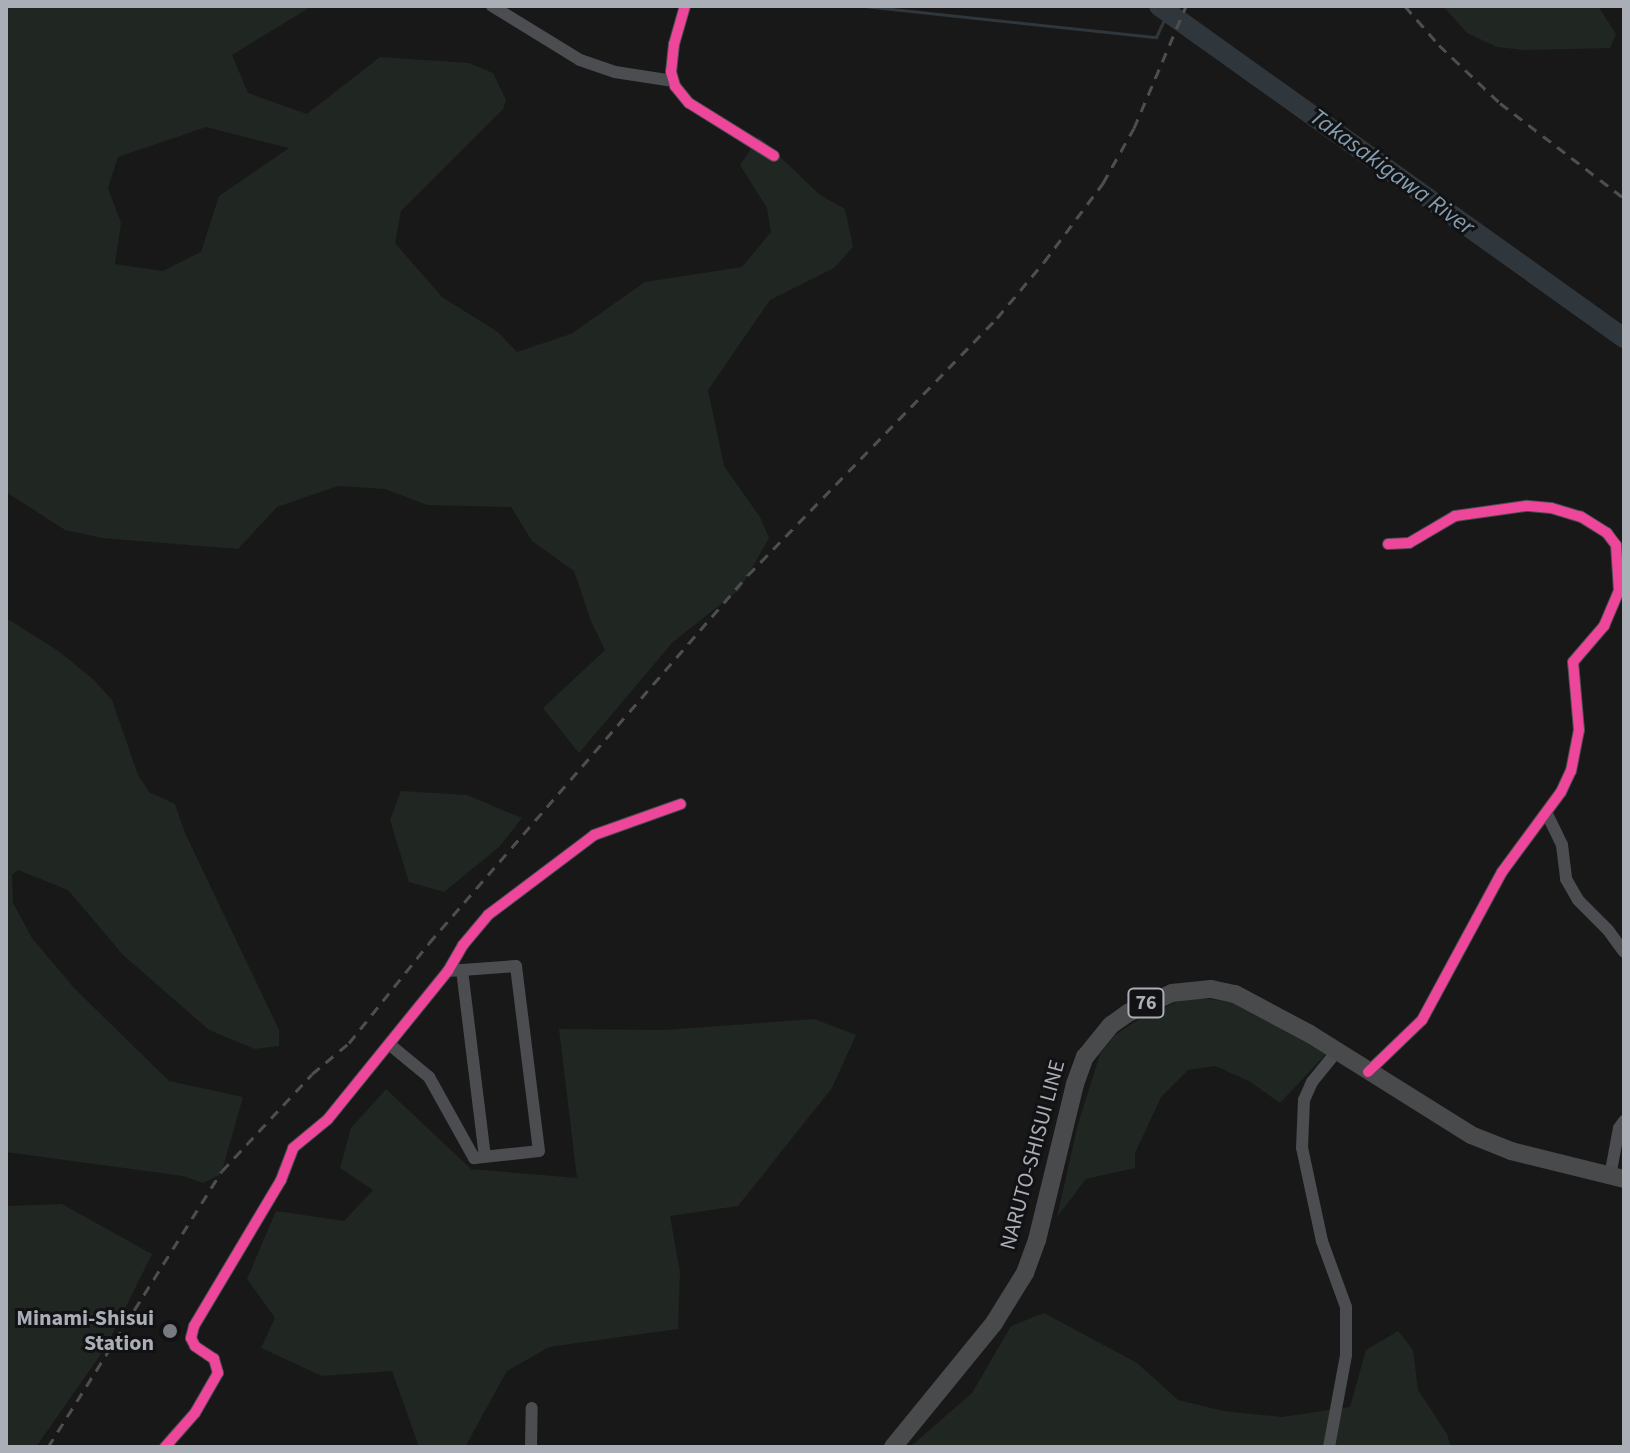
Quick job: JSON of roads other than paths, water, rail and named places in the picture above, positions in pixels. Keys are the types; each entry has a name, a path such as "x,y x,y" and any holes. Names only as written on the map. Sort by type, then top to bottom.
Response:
{"main road":[{"name":"NARUTO-SHISUI LINE","path":"893,1447 994,1323 1025,1273 1037,1240 1075,1084 1085,1057 1111,1025 1128,1013 1172,993 1211,989 1260,1006 1337,1051 1438,1117 1494,1146 1617,1178"}],"street":[{"path":"492,6 580,60 615,72 673,81"},
{"path":"685,6 674,44 673,81 689,103 774,156"},
{"path":"1368,1072 1422,1020 1502,872 1547,814 1571,771 1576,753 1579,708 1573,662 1604,626 1619,591 1616,545 1607,533 1581,517 1551,508 1526,506 1455,516 1409,543 1388,544"},
{"path":"165,1447 195,1413 218,1373 214,1359 195,1346 191,1338 194,1326 281,1180 293,1148 328,1119 389,1044 455,971 463,945 488,915 594,835 681,804"},
{"path":"1547,814 1562,845 1566,879 1578,900 1608,930 1624,952"},
{"path":"389,1044 429,1077 474,1158 539,1151 516,966 455,971"},
{"path":"455,971 485,1157"},
{"path":"1329,1447 1346,1355 1346,1307 1322,1241 1302,1148 1304,1100 1312,1082 1337,1051"},
{"path":"1617,1178 1619,1128 1624,1121"},
{"path":"531,1447 532,1408"}],"waterway":[{"path":"864,6 1156,37 1167,13"},
{"name":"Takasakigawa River","path":"1159,6 1624,338"}],"railway":[{"path":"48,1447 222,1171 312,1074 349,1043 429,943 748,575 997,318 1044,262 1103,183 1134,128 1186,6"},
{"path":"1405,6 1439,45 1500,103 1624,198"}],"place":[{"name":"Minami-Shisui Station","path":"170,1331"}]}
